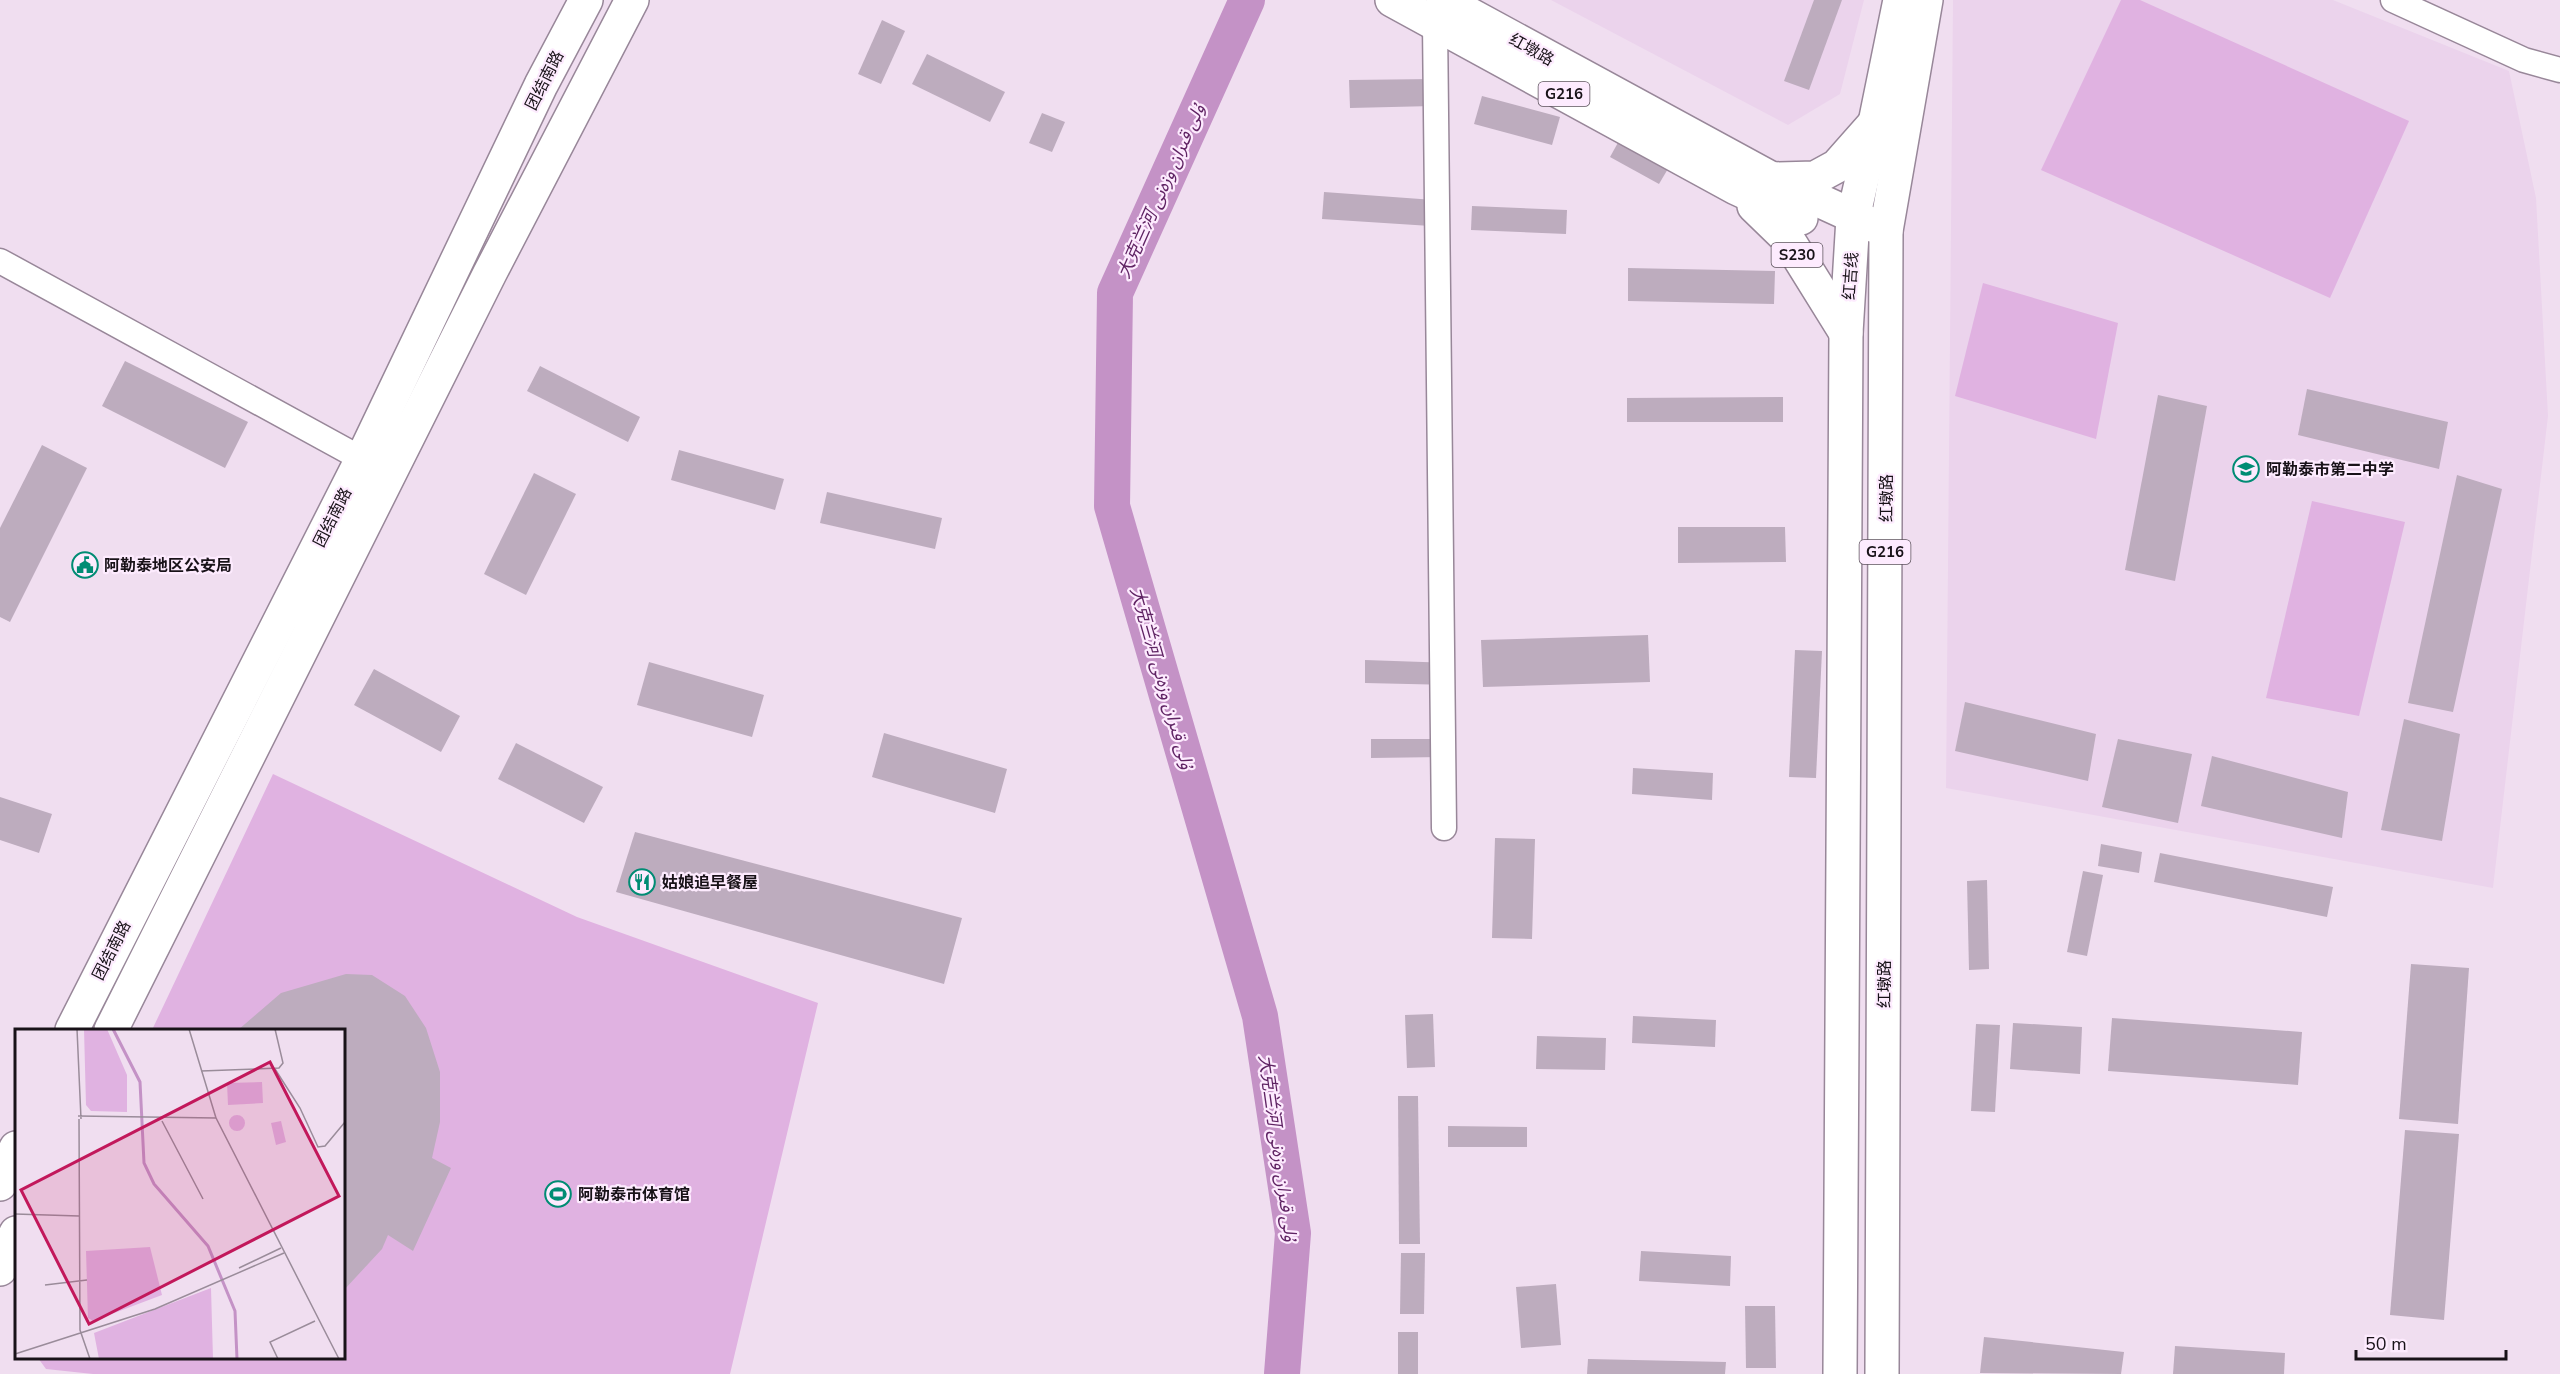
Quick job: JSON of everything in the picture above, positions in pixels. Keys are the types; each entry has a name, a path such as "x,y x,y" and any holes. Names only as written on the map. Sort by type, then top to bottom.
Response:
{"main road":[{"name":"团结南路","path":"73,1029 362,459 541,85 586,0"},
{"path":"112,1029 490,273 632,0"},
{"name":"红墩路","path":"1392,0 1439,12 1772,179 1852,230"},
{"name":"红吉线","path":"1846,333 1852,230 1900,0"},
{"name":"红墩路","path":"1882,1374 1886,245 1926,0"},
{"name":"红墩路","path":"1439,12 1736,188"},
{"path":"1772,179 1815,178 1837,166 1875,123"},
{"path":"1736,188 1852,230 1886,245"},
{"name":"S230","path":"1736,188 1787,238 1846,333"},
{"name":"G216","path":"1840,1374 1846,333"},
{"path":"0,1184 15,1150"},
{"path":"0,1269 15,1235"}],"street":[{"path":"2393,0 2524,60 2560,70"},
{"path":"1439,12 1444,828"},
{"path":"0,261 362,459"}],"shaded area":[{"path":"1551,0 1864,0 1840,94 1788,125"},
{"name":"阿勒泰市第二中学","path":"1953,0 2333,0 2509,71 2536,198 2548,416 2493,888 1946,788"},
{"path":"2121,0 2140,0 2409,121 2330,298 2041,170"},
{"path":"1983,283 2118,323 2096,439 1955,396"},
{"path":"2312,501 2405,522 2359,716 2266,698"},
{"name":"阿勒泰市体育馆","path":"273,774 577,917 818,1003 730,1374 93,1374 46,1369 39,1359 345,1359 345,1029 152,1029"}],"building":[{"path":"1814,0 1842,0 1809,90 1784,81"},
{"path":"882,20 905,31 881,84 858,74"},
{"path":"927,54 1005,92 990,122 912,84"},
{"path":"1433,79 1433,106 1350,108 1349,80"},
{"path":"1482,96 1560,117 1552,145 1474,124"},
{"path":"1042,113 1065,122 1052,152 1029,143"},
{"path":"1620,139 1669,167 1659,184 1610,157"},
{"path":"1324,192 1448,201 1446,227 1322,219"},
{"path":"1472,206 1567,210 1566,234 1471,230"},
{"path":"1628,268 1775,271 1774,304 1628,301"},
{"path":"125,361 248,422 225,468 102,406"},
{"path":"540,366 640,417 628,442 527,391"},
{"path":"2307,389 2448,422 2439,469 2298,435"},
{"path":"2158,395 2207,406 2175,581 2125,570"},
{"path":"1783,397 1783,422 1627,422 1627,398"},
{"path":"42,445 87,468 10,622 0,617 0,528"},
{"path":"679,450 784,479 775,510 671,480"},
{"path":"534,473 576,494 526,595 484,574"},
{"path":"2457,475 2502,489 2453,712 2408,703"},
{"path":"827,492 942,518 935,549 820,523"},
{"path":"1678,527 1785,527 1786,562 1678,563"},
{"path":"1648,635 1650,682 1483,687 1481,640"},
{"path":"1795,650 1822,651 1816,778 1789,777"},
{"path":"1365,660 1452,663 1452,685 1365,683"},
{"path":"649,662 764,695 752,737 637,705"},
{"path":"374,669 460,716 441,752 354,705"},
{"path":"1965,702 2096,734 2088,781 1955,751"},
{"path":"2404,719 2460,734 2442,841 2381,830"},
{"path":"884,733 1007,769 995,813 872,777"},
{"path":"1371,739 1442,739 1442,757 1371,758"},
{"path":"2118,739 2192,754 2178,823 2102,807"},
{"path":"516,743 603,787 584,823 498,779"},
{"path":"2212,756 2348,792 2342,838 2201,806"},
{"path":"1633,768 1713,773 1712,800 1632,794"},
{"path":"0,797 52,814 39,853 0,840"},
{"path":"635,832 962,918 944,984 616,892"},
{"path":"1495,838 1535,839 1532,939 1492,938"},
{"path":"2101,844 2142,852 2139,873 2098,866"},
{"path":"2160,853 2333,887 2327,917 2154,882"},
{"path":"2083,871 2103,875 2087,956 2067,952"},
{"path":"1987,880 1989,969 1969,970 1967,881"},
{"path":"2411,964 2469,968 2458,1124 2399,1119"},
{"path":"346,974 372,975 405,996 426,1028 440,1072 440,1122 432,1158 451,1168 413,1251 388,1235 382,1249 345,1289 345,1029 239,1029 281,993"},
{"path":"1433,1014 1435,1067 1407,1068 1405,1015"},
{"path":"1633,1016 1716,1020 1715,1047 1632,1043"},
{"path":"2112,1018 2302,1032 2298,1085 2108,1071"},
{"path":"2013,1023 2082,1027 2080,1074 2010,1069"},
{"path":"1976,1024 2000,1025 1995,1112 1971,1111"},
{"path":"1537,1036 1606,1038 1605,1070 1536,1069"},
{"path":"1398,1096 1418,1096 1420,1244 1399,1244"},
{"path":"1448,1126 1527,1127 1527,1147 1448,1147"},
{"path":"2405,1130 2459,1134 2444,1320 2390,1315"},
{"path":"1641,1251 1731,1256 1730,1286 1639,1281"},
{"path":"1401,1253 1425,1253 1424,1314 1400,1314"},
{"path":"1556,1284 1561,1345 1521,1348 1516,1287"},
{"path":"1745,1306 1775,1306 1776,1368 1746,1368"},
{"path":"1398,1332 1418,1332 1418,1374 1398,1374"},
{"path":"1984,1337 2124,1352 2121,1374 1980,1373"},
{"path":"2175,1346 2285,1353 2284,1374 2173,1374"},
{"path":"1588,1359 1726,1362 1725,1374 1587,1374"}],"waterway":[{"name":"大克兰河 ۇلى قىران وزەنى","path":"1247,0 1115,293 1112,506 1260,1016 1293,1233 1282,1374"}],"place":[{"name":"阿勒泰市第二中学","path":"2246,469"},
{"name":"阿勒泰地区公安局","path":"85,565"},
{"name":"姑娘追早餐屋","path":"642,882"},
{"name":"阿勒泰市体育馆","path":"558,1194"}]}
